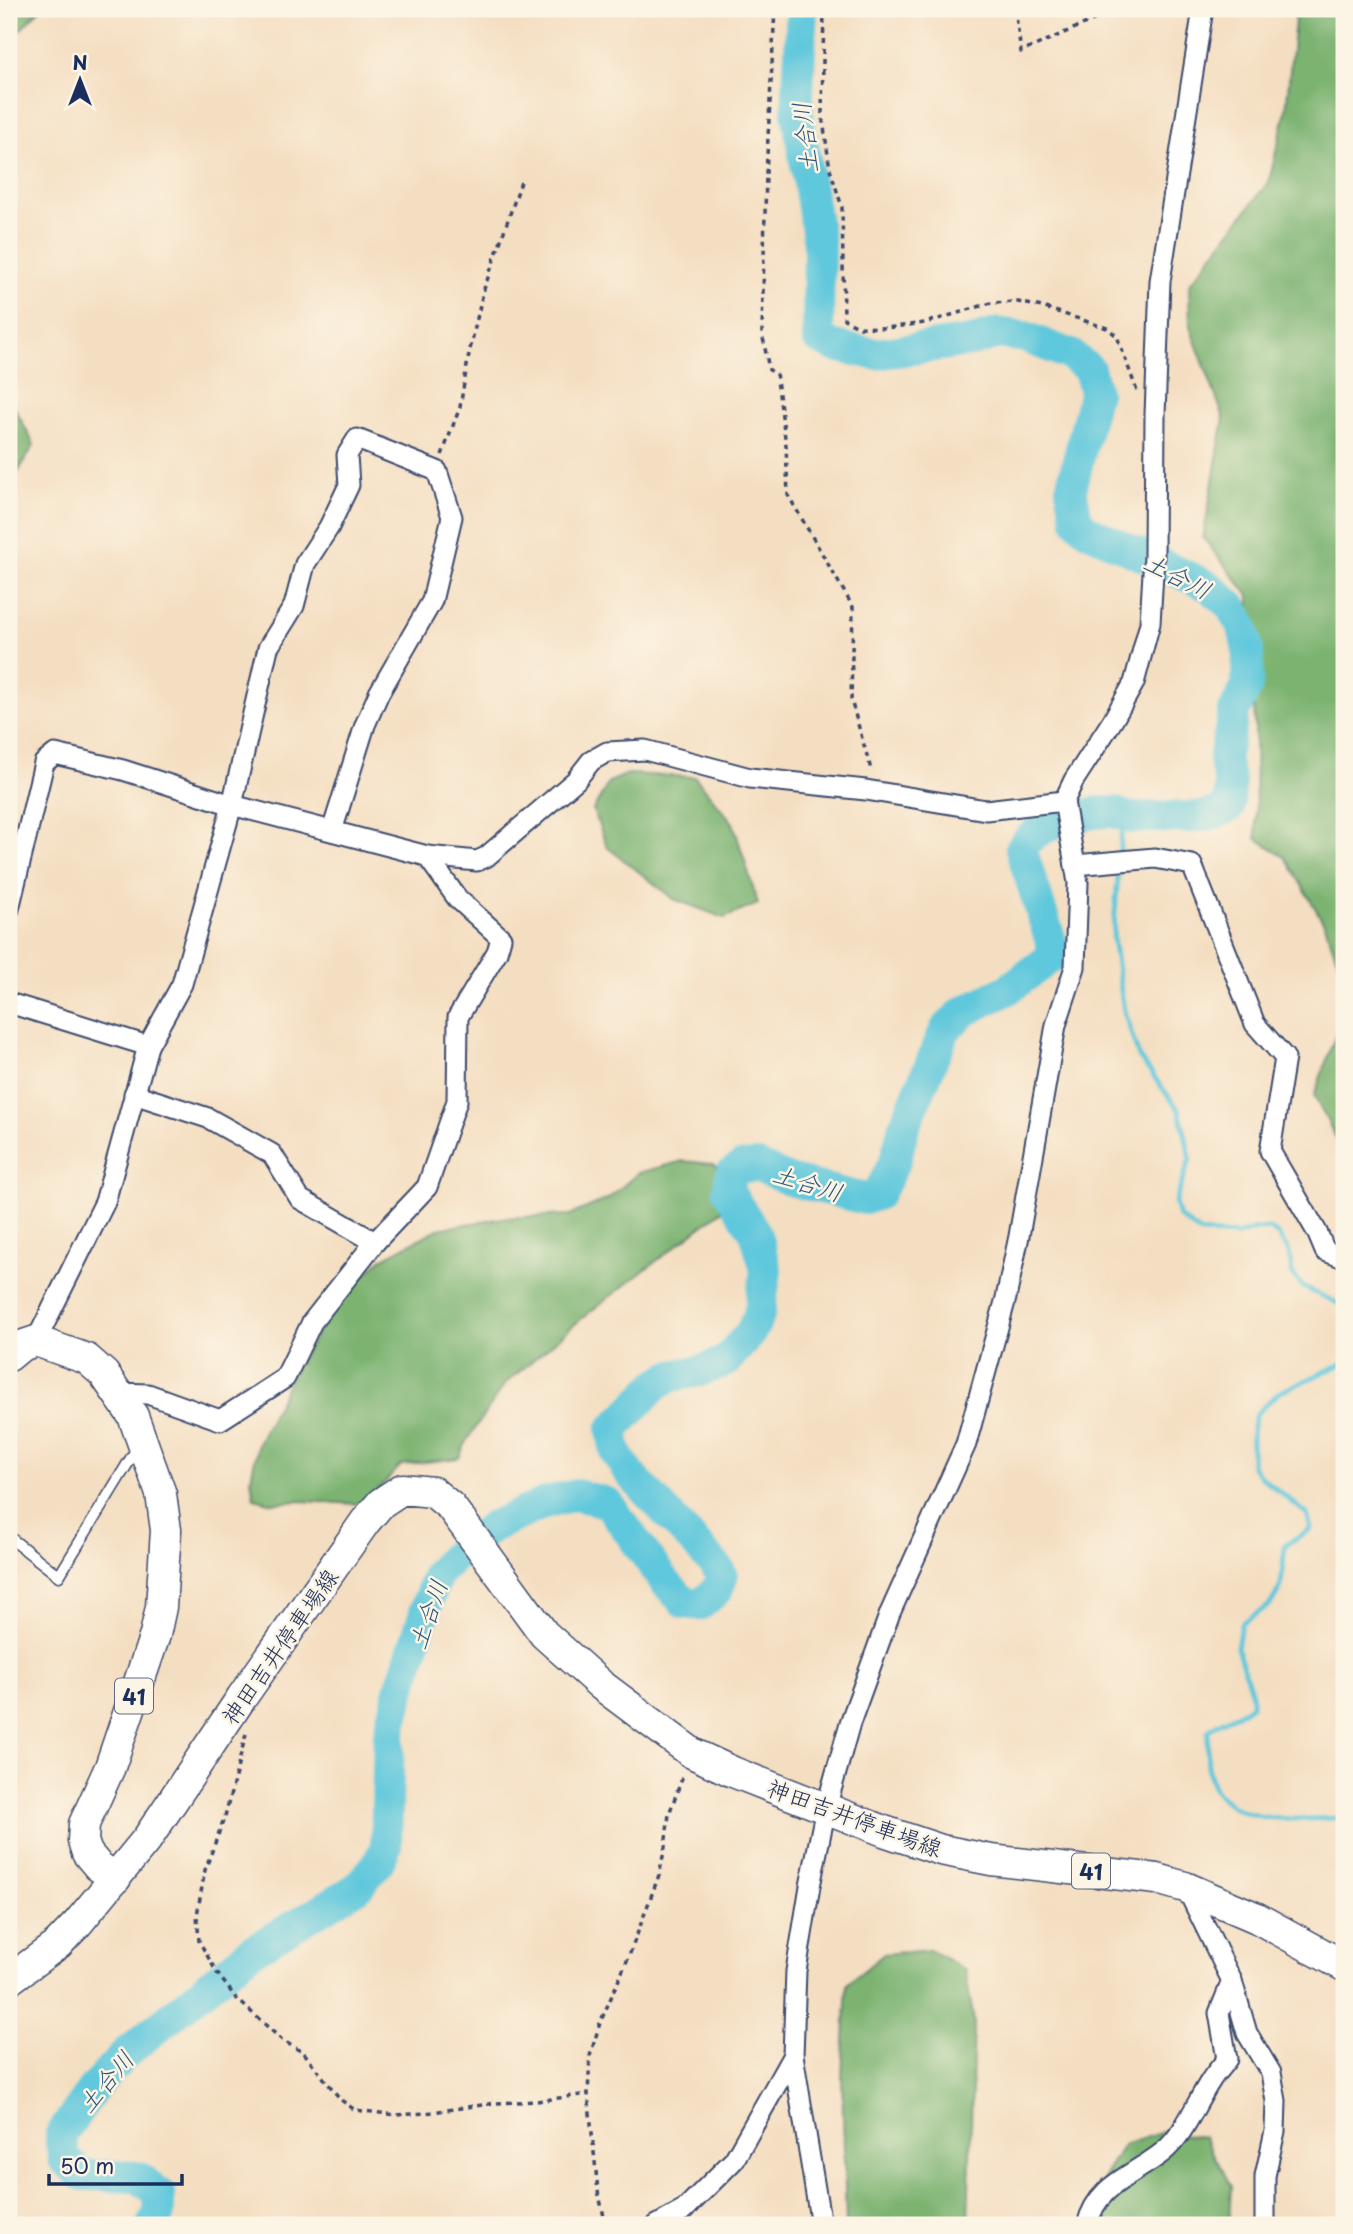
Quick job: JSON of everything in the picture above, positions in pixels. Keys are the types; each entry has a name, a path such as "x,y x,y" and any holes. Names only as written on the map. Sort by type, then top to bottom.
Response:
{"main road":[{"path":"9,1356 21,1346 36,1341"},
{"name":"41","path":"36,1341 88,1359 104,1374 134,1416 161,1494 166,1530 161,1607 155,1635 110,1767 84,1824 83,1832 87,1853 98,1866 116,1878"},
{"name":"神田吉井停車場線","path":"9,1980 58,1944 116,1878 147,1839 242,1697 381,1503 402,1489 433,1492 452,1507 544,1634 601,1685 692,1753 733,1772 884,1831 941,1850 991,1860 1157,1880 1185,1886 1257,1918 1344,1966"}],"street":[{"path":"821,2225 793,2055 796,1971 810,1886 826,1808 850,1723 890,1613 966,1444 1006,1298 1056,1025 1074,967 1078,883 1064,801 1133,683 1150,623 1160,281 1203,9"},
{"path":"36,1341 105,1202 148,1046 182,984 232,805 268,648 295,606 305,564 329,527 349,485 347,455 357,439 437,471 452,517 432,601 379,693 365,725 332,831"},
{"path":"9,909 44,763 55,754 123,770 232,805 427,856 477,861 486,857 576,780 591,761 607,752 645,750 750,778 866,790 986,810 1064,801"},
{"path":"119,1393 148,1394 220,1420 285,1378 312,1322 375,1242 428,1187 457,1101 458,1017 497,952 500,938 457,898 427,856"},
{"path":"1075,865 1155,858 1192,865 1255,1024 1285,1058 1270,1151 1325,1251 1344,1258"},
{"path":"9,1003 148,1046"},
{"path":"134,1094 208,1118 272,1154 300,1199 375,1242"},
{"path":"1185,1886 1232,1981 1247,2033 1270,2073 1276,2101 1275,2131 1265,2176 1265,2225"},
{"path":"1087,2225 1090,2210 1109,2187 1165,2151 1192,2115 1210,2080 1227,2059 1219,2013 1232,1981"},
{"path":"657,2225 684,2210 734,2160 793,2055"}],"lane":[{"path":"9,1537 58,1576 142,1439"}],"path":[{"path":"775,9 766,174 762,332 769,370 776,373 786,445 788,495 853,607 851,700 870,766 866,790"},
{"path":"824,9 822,113 830,169 842,207 844,319 860,327 886,328 925,323 991,303 1018,302 1055,311 1107,328 1116,336 1139,396 1155,415"},
{"path":"1015,9 1021,52 1118,9"},
{"path":"437,471 460,407 483,292 521,182"},
{"path":"242,1697 252,1712 225,1816 205,1870 197,1915 199,1941 217,1973 236,1998 282,2040 304,2053 341,2100 355,2109 397,2115 588,2094"},
{"path":"606,2225 598,2191 588,2094 590,2056 600,2023 629,1956 659,1875 669,1814 692,1753"}],"green space":[{"path":"9,9 40,9 9,42"},
{"path":"1296,9 1344,9 1344,979 1325,925 1286,858 1256,838 1255,728 1249,595 1203,538 1224,418 1190,327 1189,285 1269,181 1286,111"},
{"path":"9,397 34,445 9,487"},
{"path":"628,774 695,777 733,823 758,904 724,918 674,899 607,847 593,810 609,782"},
{"path":"1344,994 1344,1153 1314,1096 1337,1031"},
{"path":"683,1161 714,1164 733,1184 721,1211 581,1319 505,1384 467,1440 459,1458 401,1465 376,1492 357,1504 299,1501 273,1503 254,1498 251,1479 258,1443 296,1367 336,1304 381,1259 438,1229 502,1218 570,1215 608,1199 638,1173"},
{"path":"930,1950 965,1970 974,2021 968,2225 846,2225 842,2076 847,1984 884,1954"},
{"path":"1163,2132 1204,2137 1231,2186 1229,2225 1098,2225 1096,2220 1104,2177 1123,2145"}],"waterway":[{"name":"土合川","path":"152,2225 159,2213 159,2193 138,2177 82,2175 64,2159 60,2136 93,2089 126,2053 250,1952 357,1888 378,1863 386,1846 389,1735 400,1690 437,1574 459,1552 492,1527 547,1502 576,1495 608,1503 665,1582 685,1603 700,1605 718,1589 722,1577 718,1568 631,1475 616,1453 612,1430 656,1385 671,1376 700,1371 726,1361 751,1332 759,1315 766,1270 755,1232 728,1191 731,1174 741,1167 758,1166 789,1180 865,1199 878,1194 895,1161 904,1127 945,1030 963,1012 1007,990 1049,959 1053,948 1021,849 1028,840 1049,826 1089,814 1113,812 1133,818 1191,817 1229,807 1230,782 1224,760 1234,711 1247,686 1248,651 1243,627 1232,607 1210,587 1087,530 1077,520 1071,489 1095,392 1089,369 1071,355 1025,337 998,333 972,341 875,354 834,346 818,338 819,243 797,112 802,9"},
{"path":"1129,818 1121,837 1113,938 1124,1011 1139,1057 1179,1110 1186,1137 1190,1159 1175,1203 1179,1217 1201,1233 1237,1235 1256,1229 1270,1229 1278,1235 1289,1252 1292,1273 1303,1287 1344,1306"},
{"path":"1344,1363 1278,1393 1256,1414 1252,1431 1252,1465 1260,1476 1307,1514 1311,1529 1285,1545 1281,1586 1270,1605 1241,1623 1237,1648 1252,1694 1252,1704 1208,1731 1207,1752 1213,1786 1223,1799 1237,1809 1272,1818 1344,1818"}]}
